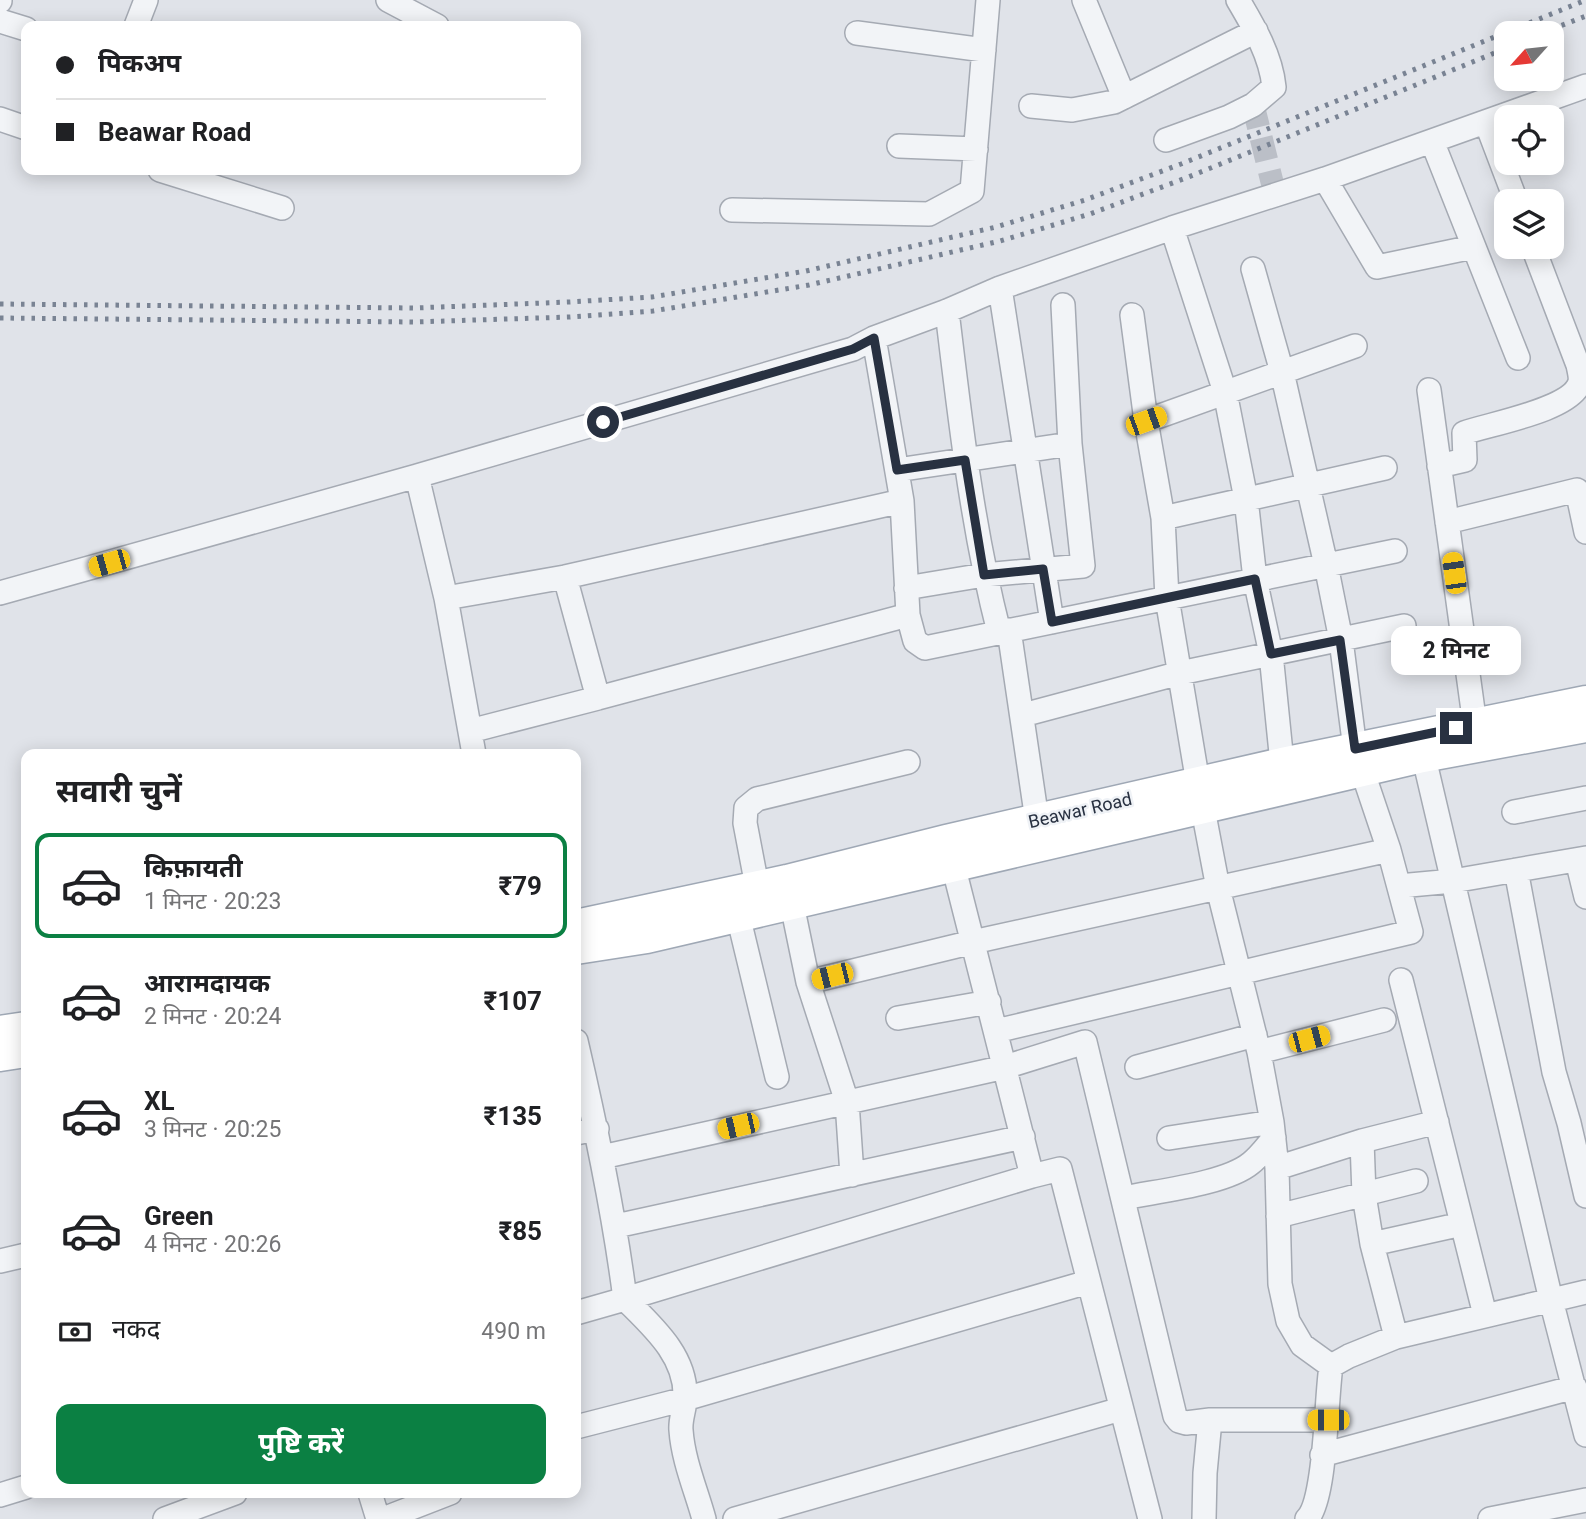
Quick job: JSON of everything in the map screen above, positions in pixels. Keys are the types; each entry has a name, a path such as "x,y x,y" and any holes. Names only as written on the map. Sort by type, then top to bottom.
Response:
{"main road":[{"name":"Beawar Road","path":"1421,746 1475,725 1586,701"},
{"name":"Beawar Road","path":"581,924 789,892 1421,746 1586,727"},
{"name":"Beawar Road","path":"950,853 1037,820 1201,796 1282,763 1359,760"},
{"name":"Beawar Road","path":"581,948 647,938 742,898"},
{"path":"0,1031 21,1028"},
{"path":"0,1056 21,1053"}],"street":[{"path":"138,21 146,0"},
{"path":"388,0 428,21"},
{"path":"732,210 929,214 972,191 988,0"},
{"path":"1084,0 1124,97"},
{"path":"1166,140 1229,117 1253,105 1274,87 1273,72 1256,31 1238,0"},
{"path":"0,21 21,27"},
{"path":"1031,106 1072,110 1114,102 1256,31"},
{"path":"857,33 984,50"},
{"path":"0,593 847,351 1000,288 1172,228 1315,183 1586,86"},
{"path":"0,119 21,126"},
{"path":"1486,122 1511,189"},
{"path":"1432,141 1517,358"},
{"path":"899,146 976,149"},
{"path":"176,175 282,208"},
{"path":"1315,183 1377,267 1473,247"},
{"path":"1172,228 1225,392 1246,499 1255,579 1271,654 1282,763"},
{"path":"1439,466 1465,460 1464,433 1565,400 1576,390 1580,381 1578,365 1538,259"},
{"path":"996,1031 1411,932 1389,850 1359,760 1326,565 1282,372 1253,269"},
{"path":"1000,288 1052,622"},
{"path":"906,588 984,575 1083,566 1070,444 1063,305"},
{"path":"947,311 965,460 984,575 1004,631 1023,715 1037,820"},
{"path":"1132,315 1146,421 1163,518 1167,598 1201,796 1218,888 1257,1044 1275,1147 1280,1284 1288,1321 1302,1345 1331,1366"},
{"path":"874,338 902,501 908,615 915,641 925,648 1395,551"},
{"path":"1146,421 1355,346"},
{"path":"1429,390 1475,725"},
{"path":"897,470 1070,444"},
{"path":"1163,518 1385,468"},
{"path":"417,476 446,598 473,749"},
{"path":"1447,522 1577,490 1586,532"},
{"path":"446,598 565,577 902,501"},
{"path":"565,577 598,698"},
{"path":"470,731 908,615"},
{"path":"1023,715 1180,673 1404,626"},
{"path":"1421,746 1551,1300 1586,1434"},
{"path":"776,1077 742,898 746,808 757,799 908,762"},
{"path":"1514,812 1586,798"},
{"path":"808,982 973,942 1389,850"},
{"path":"950,853 1032,1176"},
{"path":"1399,886 1582,859 1586,897"},
{"path":"1516,870 1554,1072 1586,1196"},
{"path":"789,892 808,982 846,1102 852,1175"},
{"path":"1401,980 1485,1315"},
{"path":"898,1018 989,1002"},
{"path":"1137,1067 1384,1020"},
{"path":"602,1157 1005,1067 1084,1042 1175,1416 1179,1421 1199,1422 1328,1420"},
{"path":"581,1086 586,1131 602,1157 616,1226 625,1299 657,1332 675,1356 684,1382 681,1430 704,1519"},
{"path":"1169,1138 1275,1147 1362,1141 1437,1122"},
{"path":"616,1226 1023,1137"},
{"path":"1362,1141 1364,1195 1372,1244 1396,1337"},
{"path":"1124,1198 1236,1172 1275,1147"},
{"path":"581,1312 1060,1169 1150,1519"},
{"path":"1278,1216 1416,1181"},
{"path":"1372,1244 1462,1224"},
{"path":"0,1261 21,1256"},
{"path":"581,1426 685,1399 1088,1282"},
{"path":"1331,1366 1396,1337 1586,1292"},
{"path":"1312,1517 1317,1503 1328,1420 1331,1366"},
{"path":"1322,1455 1575,1387"},
{"path":"735,1519 1121,1409"},
{"path":"1199,1422 1206,1453 1204,1519"},
{"path":"0,1495 21,1489"},
{"path":"165,1519 222,1498"},
{"path":"372,1498 378,1519"},
{"path":"383,1519 437,1498"},
{"path":"1490,1519 1586,1500"}],"tunnel":[{"path":"1253,105 1275,194"}],"railway":[{"path":"0,304 414,308 569,302 652,297 806,271 996,227 1085,200 1181,164 1586,0"},
{"path":"1564,24 1586,16"},
{"path":"0,318 414,322 569,317 653,311 809,285 1000,241 1090,214 1494,53"}],"route":[{"path":"603,422 853,349 874,338 897,470 965,460 984,575 1043,569 1052,622 1255,579 1271,654 1340,640 1355,749 1456,728"}]}
